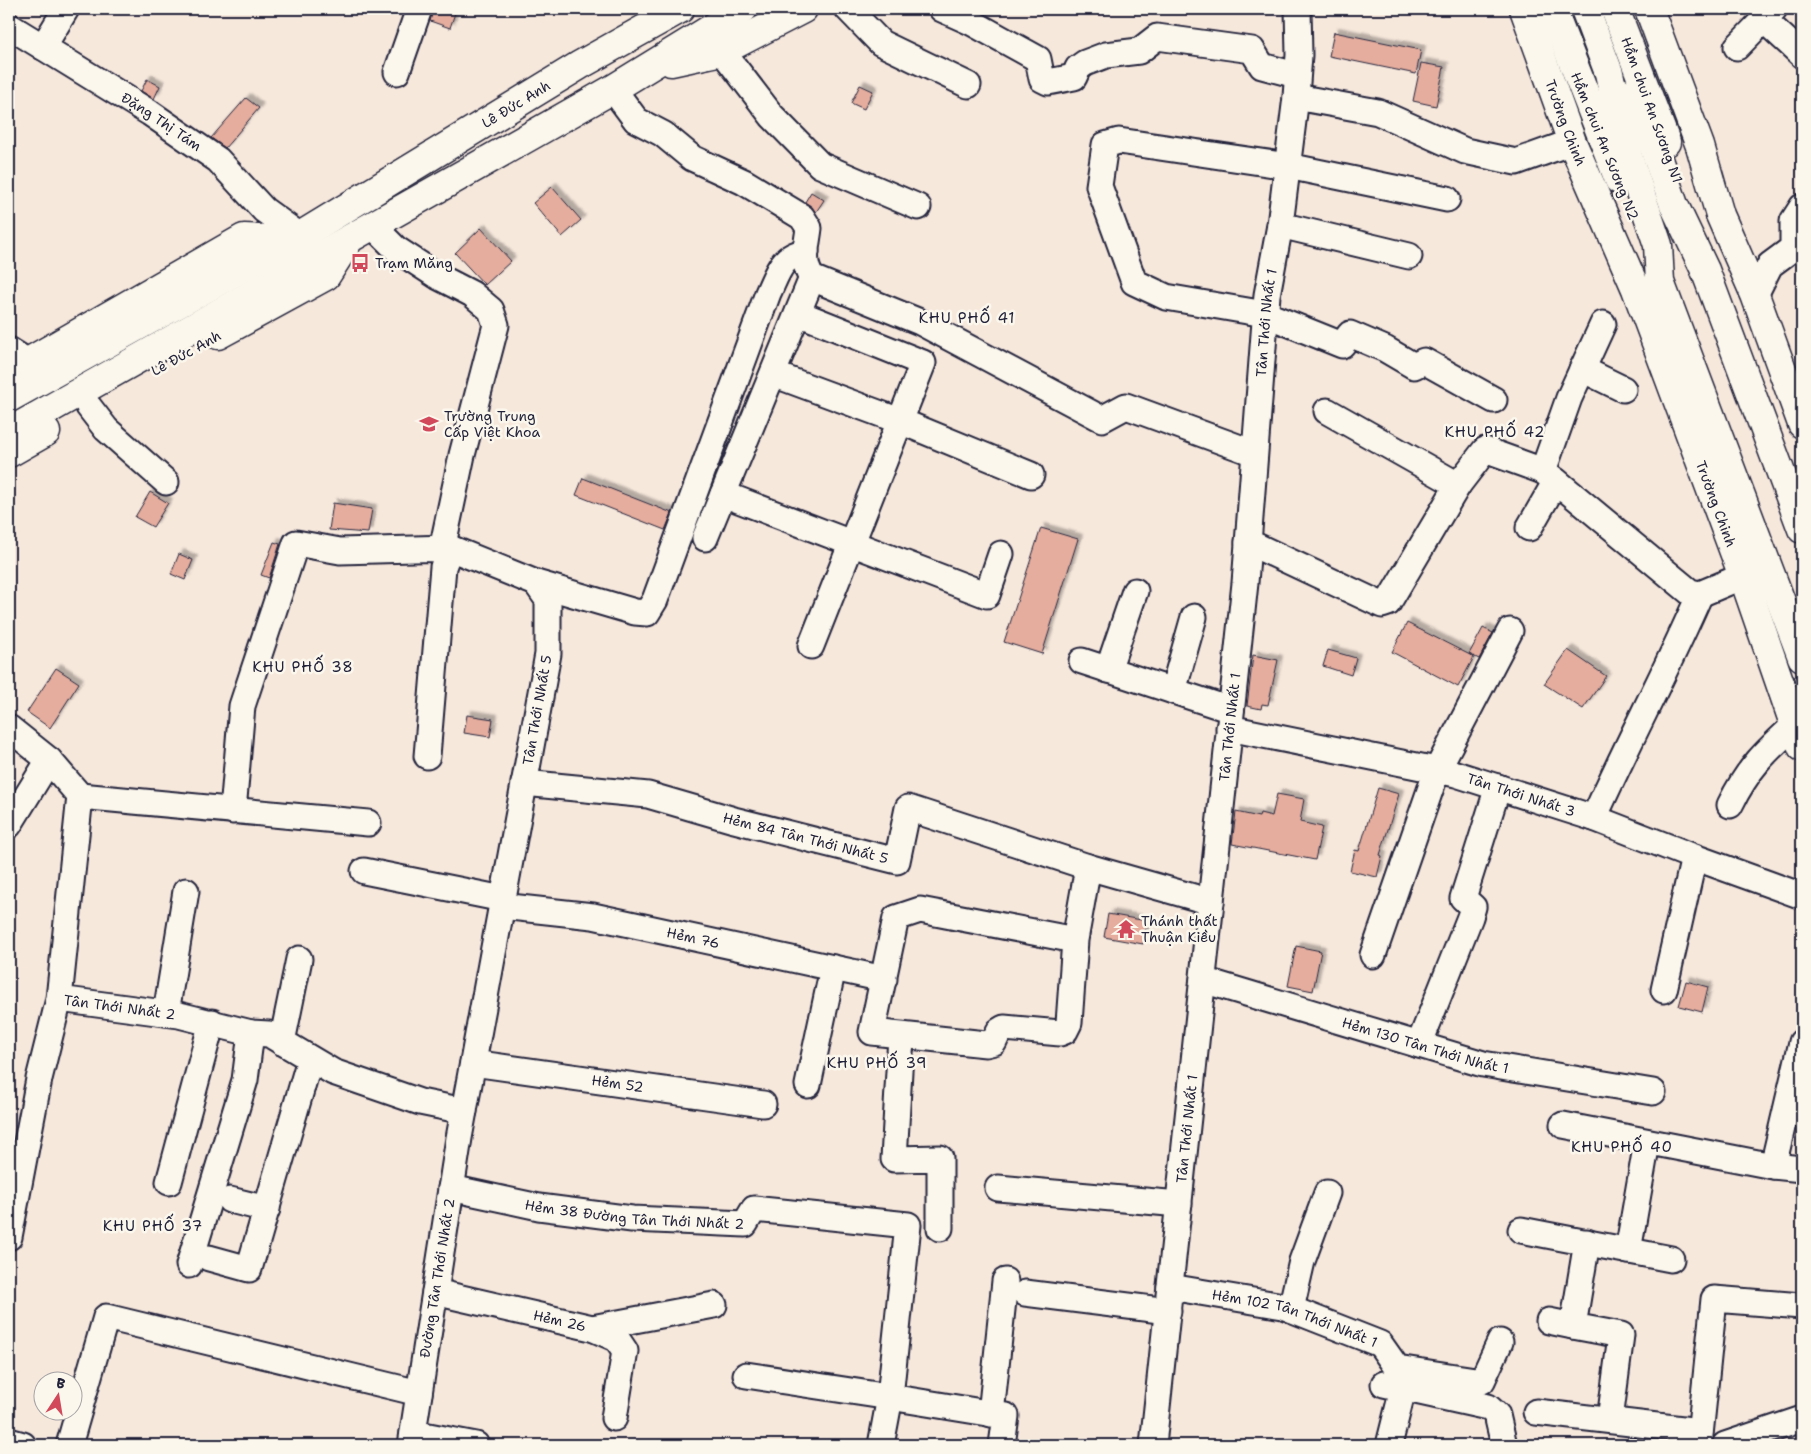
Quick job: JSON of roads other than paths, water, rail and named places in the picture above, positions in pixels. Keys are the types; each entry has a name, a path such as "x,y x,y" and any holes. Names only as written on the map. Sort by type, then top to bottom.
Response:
{"main road":[{"name":"Lê Đức Anh","path":"638,31 660,9"},
{"name":"Lê Đức Anh","path":"9,398 296,238 638,31 680,9"},
{"name":"Lê Đức Anh","path":"9,432 613,89 743,9"},
{"name":"Lê Đức Anh","path":"652,66 722,51 803,9"},
{"name":"Trường Chinh","path":"1524,9 1572,142 1625,263 1743,576 1798,736"},
{"name":"Hầm chui An Sương N2","path":"1552,9 1660,282"},
{"name":"Trường Chinh","path":"1586,9 1609,73 1626,151 1658,245 1660,282 1802,657"},
{"name":"Hầm chui An Sương N1","path":"1615,9 1670,150 1705,270"},
{"name":"Trường Chinh","path":"1649,9 1700,146 1720,215 1755,295 1802,424"},
{"name":"Trường Chinh","path":"1609,73 1653,145 1674,205 1705,270 1802,529"},
{"name":"Trường Chinh","path":"1720,215 1727,282 1750,389"},
{"path":"15,362 244,238 296,238"},
{"name":"Lê Đức Anh","path":"9,453 326,276 349,240"},
{"name":"Trường Chinh","path":"1625,263 1658,301 1679,332"}],"street":[{"path":"43,46 66,9"},
{"path":"397,72 419,9"},
{"path":"848,9 881,43 968,84"},
{"path":"942,9 971,22 1038,59 1042,80 1048,82 1074,77 1081,65 1106,55 1139,51 1158,37 1172,38 1252,50 1262,66 1296,86 1378,112 1465,151 1516,162 1572,142"},
{"name":"Tân Thới Nhất 1","path":"1153,1445 1248,542 1265,314 1288,166 1299,55 1298,9"},
{"path":"1737,47 1769,14 1802,55"},
{"name":"Đặng Thị Tám","path":"9,26 150,113 218,160 264,210 296,238"},
{"path":"722,51 772,116 820,165 918,207"},
{"path":"613,89 636,120 663,134 692,158 744,182 802,217 810,228 806,252 807,270 812,278 920,322 1102,420 1126,406 1254,453"},
{"path":"1447,199 1288,166 1119,141 1106,145 1099,186 1134,282 1166,298 1265,314 1342,345 1350,334 1385,349 1414,366 1424,360 1494,400"},
{"path":"1755,295 1770,265 1793,248 1793,222 1802,207"},
{"path":"1280,225 1409,256"},
{"path":"373,226 396,249 439,277 472,294 491,310 496,325 462,455 444,540 450,548"},
{"path":"233,811 242,706 296,543 340,551 450,548 536,582 635,612 648,613 655,600 686,519 768,293 781,265 793,253 806,252"},
{"path":"705,538 812,278"},
{"path":"798,313 923,363 811,646"},
{"path":"1529,528 1550,476 1569,398 1603,324"},
{"path":"1582,368 1623,389"},
{"path":"773,374 900,421 1031,474"},
{"path":"89,407 106,429 166,482"},
{"path":"1327,411 1458,485"},
{"path":"1248,542 1382,605 1388,603 1458,485 1485,450 1550,476 1690,592 1700,594 1743,576"},
{"path":"723,494 987,594 1001,554"},
{"path":"426,756 443,567 450,548"},
{"name":"Tân Thới Nhất 5","path":"464,1110 548,654 548,600 536,582"},
{"path":"1108,670 1135,591"},
{"path":"1594,818 1622,756 1675,651 1700,594"},
{"path":"1173,691 1194,617"},
{"path":"1373,955 1437,770 1510,631"},
{"name":"Tân Thới Nhất 3","path":"1082,662 1173,691 1230,719 1437,770 1498,787 1594,818 1802,896"},
{"path":"9,728 48,760 80,796 368,823"},
{"path":"1730,805 1741,782 1757,759 1798,736"},
{"path":"9,825 48,760"},
{"name":"Hẻm 84 Tân Thới Nhất 5","path":"524,783 648,795 734,820 897,861 908,808 1088,867 1211,902"},
{"path":"1419,1045 1470,917 1473,907 1463,898 1498,787"},
{"name":"Tân Thới Nhất 2","path":"80,796 59,999 166,1013 251,1032 269,1034 310,1059 342,1075 420,1102 464,1110"},
{"path":"1664,990 1694,857"},
{"path":"1075,940 920,910 896,918 872,1032 986,1044 994,1042 999,1031 1004,1028 1060,1034 1066,1031 1069,1023 1075,940 1088,867"},
{"name":"Hẻm 76","path":"364,872 502,902 593,916 884,979"},
{"path":"166,1013 186,891"},
{"path":"282,1042 299,959"},
{"path":"808,1084 832,968"},
{"name":"Hẻm 130 Tân Thới Nhất 1","path":"1203,980 1482,1064 1653,1092"},
{"path":"9,1237 19,1123 59,999"},
{"path":"170,1182 212,1022"},
{"path":"251,1032 245,1080 199,1261 249,1270 310,1059"},
{"path":"901,1036 894,1159 940,1158 940,1228"},
{"path":"1773,1166 1802,1042"},
{"name":"Hẻm 52","path":"472,1062 763,1104"},
{"name":"Đường Tân Thới Nhất 2","path":"412,1439 464,1110"},
{"path":"1563,1125 1773,1166 1802,1169"},
{"path":"1628,1251 1647,1142"},
{"name":"Hẻm 38 Đường Tân Thới Nhất 2","path":"451,1188 539,1207 632,1219 746,1224 754,1209 908,1225 890,1398"},
{"path":"998,1188 1179,1204"},
{"path":"1291,1309 1303,1258 1328,1192"},
{"path":"230,1200 267,1209"},
{"path":"1521,1230 1671,1259"},
{"path":"1573,1326 1587,1242"},
{"name":"Hẻm 102 Tân Thới Nhất 1","path":"991,1414 1015,1287 1291,1309 1380,1344 1397,1368 1482,1381 1500,1342"},
{"name":"Hẻm 26","path":"434,1292 592,1328 714,1305"},
{"path":"1536,1412 1610,1420 1700,1438 1714,1300 1802,1306"},
{"path":"69,1445 106,1317 419,1393"},
{"path":"1549,1321 1621,1336 1610,1420"},
{"path":"592,1328 617,1339 625,1351 614,1418"},
{"path":"746,1376 1006,1416 1002,1445"},
{"path":"1389,1445 1393,1387 1488,1407 1497,1415 1504,1445"},
{"path":"881,1445 890,1398"},
{"path":"1726,1445 1802,1418"},
{"path":"412,1439 476,1445"},
{"path":"9,1441 23,1445"}],"place":[{"name":"Trạm Măng","path":"360,263"},
{"name":"Trường Trung Cấp Việt Khoa","path":"429,424"},
{"name":"Thánh thất Thuận Kiều","path":"1126,929"}],"district":[{"name":"KHU PHỐ 41","path":"967,318"},
{"name":"KHU PHỐ 42","path":"1495,432"},
{"name":"KHU PHỐ 38","path":"303,667"},
{"name":"KHU PHỐ 39","path":"877,1063"},
{"name":"KHU PHỐ 40","path":"1622,1147"},
{"name":"KHU PHỐ 37","path":"153,1226"}]}
